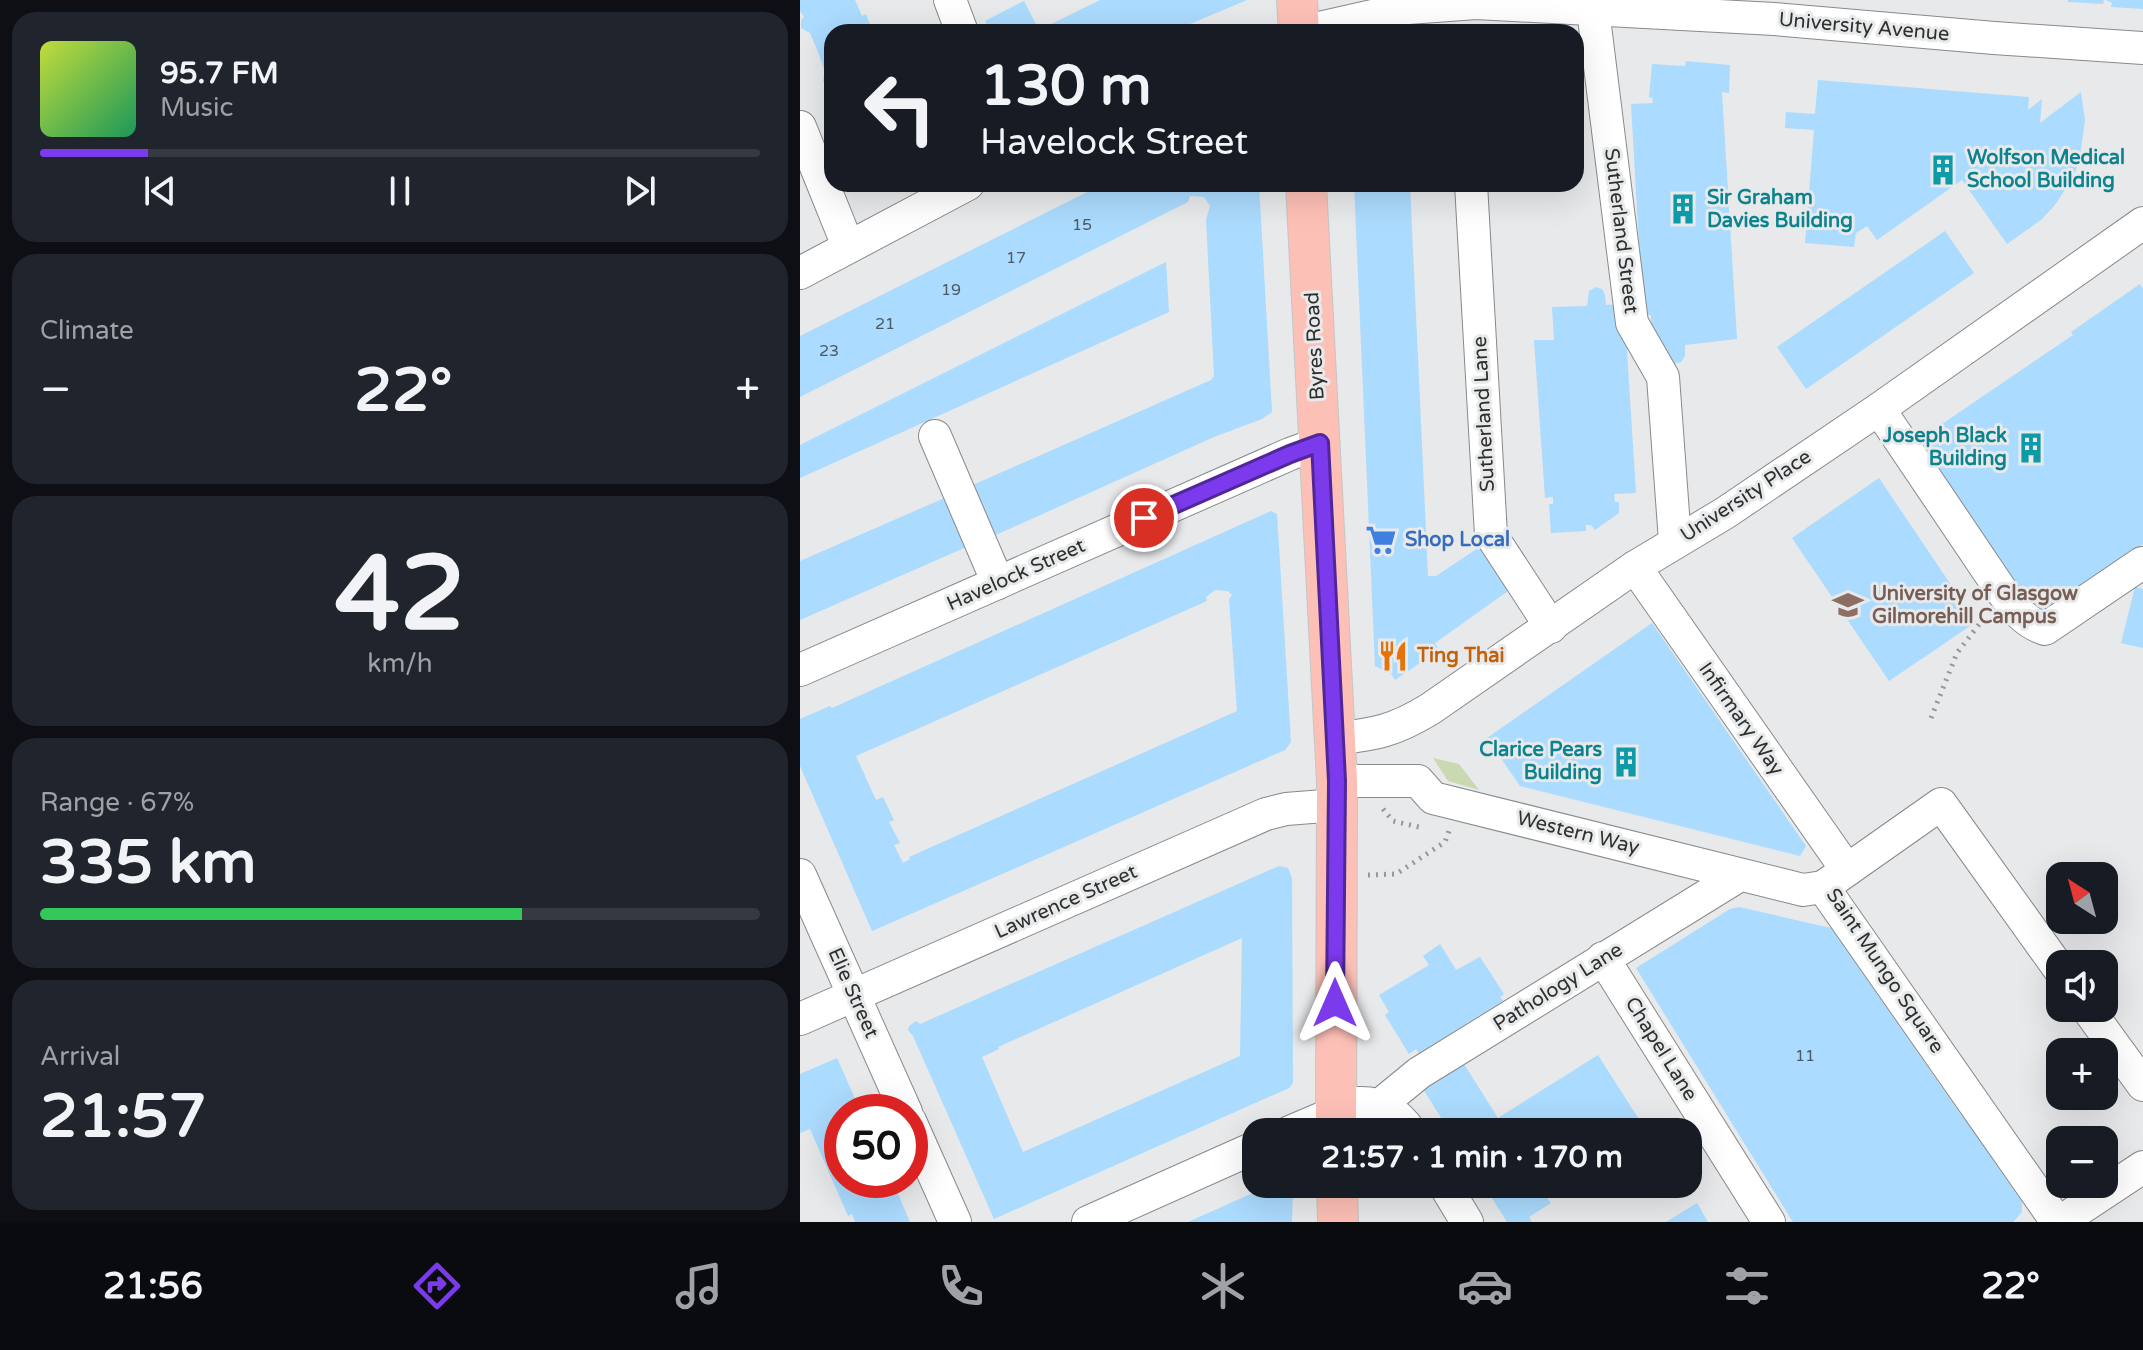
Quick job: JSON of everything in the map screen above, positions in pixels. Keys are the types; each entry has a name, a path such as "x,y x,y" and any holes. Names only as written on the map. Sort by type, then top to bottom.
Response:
{"main road":[{"path":"1297,0 1299,24"},
{"name":"Byres Road","path":"1306,192 1337,793 1336,1118"},
{"path":"1337,1198 1338,1222"}],"street":[{"path":"950,0 959,24"},
{"name":"University Avenue","path":"1333,24 1442,3 1500,3 1593,10 1626,5 2143,48"},
{"name":"Sutherland Street","path":"1593,10 1632,323 1663,377 1675,541"},
{"path":"800,127 824,186"},
{"path":"826,192 848,246"},
{"path":"800,273 953,192"},
{"name":"Sutherland Lane","path":"1471,192 1491,535 1551,627"},
{"name":"University Place","path":"1335,739 1382,733 1411,721 1635,567 1725,513 2140,232"},
{"path":"1879,409 2018,612 2045,629 2142,563"},
{"path":"935,436 998,583"},
{"name":"Havelock Street","path":"800,670 1320,443"},
{"name":"Infirmary Way","path":"1635,567 1835,879"},
{"name":"Western Way","path":"1337,793 1381,781 1418,781 1433,798 1803,890 1835,879"},
{"name":"Lawrence Street","path":"800,1019 1266,814 1337,793"},
{"name":"Saint Mungo Square","path":"2046,950 1941,804 1835,879 2058,1222"},
{"name":"Elie Street","path":"800,875 898,1094"},
{"name":"Pathology Lane","path":"1380,1105 1419,1073 1740,875"},
{"name":"Chapel Lane","path":"1603,958 1769,1222"},
{"path":"2097,1022 2143,1085"},
{"path":"1341,1118 1358,1103 1380,1105 1400,1118"},
{"path":"1088,1222 1242,1153"},
{"path":"928,1161 955,1222"},
{"path":"2058,1222 2143,1167"},
{"path":"1452,1198 1467,1222"}],"path":[{"path":"1931,718 1957,653 1985,617"},
{"path":"1381,781 1381,807 1393,821 1448,834"},
{"path":"1386,875 1396,874 1445,842 1456,803"}],"green space":[{"path":"1433,758 1459,764 1479,790 1448,781"}],"building":[{"path":"800,0 855,0 862,16 866,14 870,24 824,24 824,68 810,33 801,28 804,17 800,11"},
{"path":"1100,0 1247,0 1190,24 1051,24"},
{"path":"2068,0 2104,0 2103,4"},
{"path":"2106,0 2143,0 2143,9 2111,7 2112,3"},
{"path":"1024,1 1036,24 987,24 985,21"},
{"name":"Sir Graham Davies Building","path":"1686,61 1730,65 1729,93 1722,92 1737,339 1685,345 1685,356 1681,362 1674,364 1665,357 1665,346 1652,346 1651,315 1643,315 1631,104 1653,103 1652,97 1649,98 1652,64 1685,66"},
{"name":"Wolfson Medical School Building","path":"1818,80 2029,97 2028,110 2042,99 2040,123 2081,92 2085,120 2079,163 2055,205 2041,220 2007,244 1962,180 1877,240 1867,226 1856,233 1854,247 1805,243 1814,130 1785,128 1786,112 1815,114"},
{"path":"1087,192 1259,192 1272,412 989,538 966,488 1211,380 1214,376 1206,220 1210,206 1204,197 1190,196 1188,202 800,397 800,336"},
{"path":"1354,192 1410,192 1428,576 1436,576 1484,544 1515,586 1435,643 1439,650 1395,680 1391,674 1375,666"},
{"path":"1945,231 1974,273 1806,389 1777,347"},
{"path":"1166,262 1169,312 800,478 800,445"},
{"name":"Joseph Black Building","path":"2140,284 2143,289 2143,544 2040,615 2030,613 1918,446 1920,439 2073,335 2071,332"},
{"path":"1596,287 1602,289 1606,305 1618,304 1621,337 1626,336 1636,493 1614,494 1615,502 1619,502 1619,513 1595,530 1591,525 1586,525 1586,531 1551,533 1549,504 1553,504 1553,497 1545,498 1534,340 1554,340 1552,307 1587,306 1589,291"},
{"path":"1879,478 1976,622 1889,681 1792,538"},
{"path":"949,496 971,545 800,620 800,561"},
{"path":"1271,511 1277,514 1291,742 1285,750 872,931 800,766 800,719 830,706 832,708","holes":["1215,590 1228,591 1232,595 1229,599 1237,711 909,857 903,863 894,845 900,843 889,822 894,820 883,797 876,800 856,756 1207,601 1206,597"]},
{"path":"2135,587 2143,589 2143,648 2121,643"},
{"name":"Clarice Pears Building","path":"1652,623 1806,846 1800,856 1520,786 1487,738"},
{"path":"1279,866 1288,868 1292,878 1293,1083 1289,1088 994,1219 908,1030 916,1021 920,1024","holes":["1242,938 1240,1056 1023,1152 982,1057 998,1047"]},
{"path":"1739,907 1831,928 1961,1115 1964,1109 1999,1158 1992,1159 2022,1202 2022,1212 2013,1222 1793,1222 1636,968 1730,909"},
{"path":"1440,944 1456,970 1480,957 1504,994 1500,997 1503,1001 1419,1053 1416,1049 1409,1054 1385,1015 1389,1012 1379,995 1429,965 1423,956"},
{"path":"1598,1055 1638,1118 1498,1118"},
{"path":"837,1058 853,1094 824,1094 824,1161 810,1129 800,1133 800,1074"},
{"path":"1464,1064 1498,1118 1441,1118 1423,1089"},
{"path":"840,1198 900,1198 910,1222 855,1222 852,1214 848,1216"},
{"path":"1242,1198 1293,1198 1292,1222 1188,1222"},
{"path":"1492,1198 1548,1198 1551,1203 1529,1217 1532,1222 1507,1222"},
{"path":"1697,1203 1708,1222 1666,1222"}],"place":[{"name":"Wolfson Medical School Building","path":"1943,170"},
{"name":"Sir Graham Davies Building","path":"1683,209"},
{"name":"Joseph Black Building","path":"2031,448"},
{"name":"Shop Local","path":"1381,540"},
{"name":"University of Glasgow Gilmorehill Campus","path":"1848,605"},
{"name":"Ting Thai","path":"1393,656"},
{"name":"Clarice Pears Building","path":"1626,762"}],"route":[{"path":"1144,518 1320,443 1337,781 1335,1003"}]}
